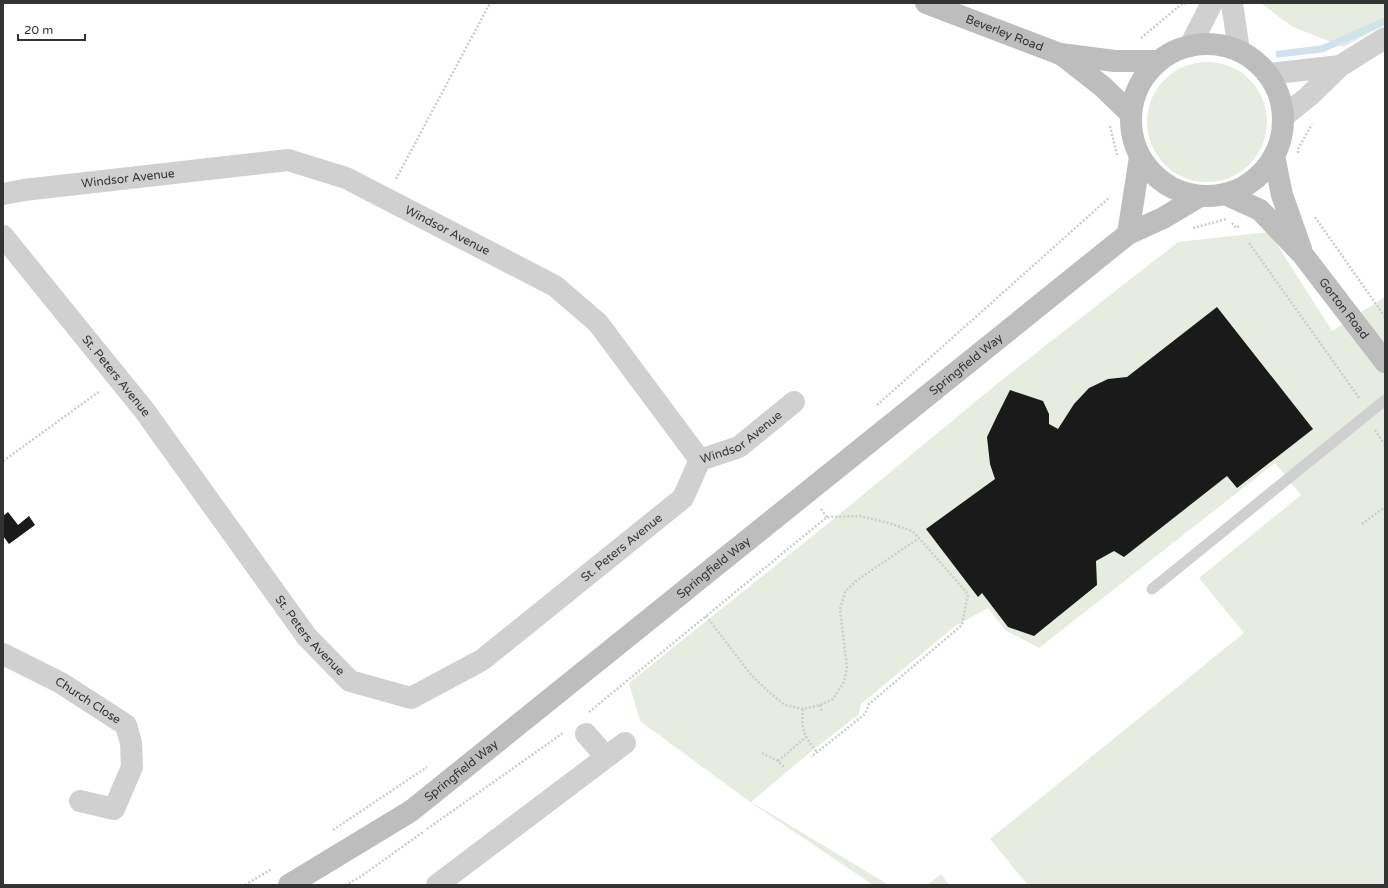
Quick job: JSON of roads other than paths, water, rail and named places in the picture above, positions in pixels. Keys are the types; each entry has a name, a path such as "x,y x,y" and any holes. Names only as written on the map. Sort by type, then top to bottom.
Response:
{"main road":[{"name":"Beverley Road","path":"926,3 1060,54 1115,61 1159,61"},
{"path":"1215,44 1239,51 1255,61 1268,74 1279,94 1284,117 1282,138 1274,156 1262,173 1256,178 1245,186 1225,194 1200,196 1176,190 1160,180 1140,157 1133,136 1131,114 1135,94 1145,76 1159,61 1174,51 1190,46 1215,44"},
{"name":"Beverley Road","path":"1060,54 1102,86 1131,114"},
{"name":"Gorton Road","path":"1274,156 1282,195 1304,255"},
{"path":"1128,234 1140,157"},
{"name":"Gorton Road","path":"1225,194 1260,210 1304,255 1385,362"},
{"name":"Springfield Way","path":"289,885 411,812 1128,234 1163,218 1200,196"}],"street":[{"path":"1190,46 1212,3"},
{"path":"1232,3 1239,51"},
{"path":"1284,117 1309,96 1340,66 1385,38"},
{"path":"1268,74 1340,66"},
{"name":"Windsor Avenue","path":"3,194 32,189 288,160 346,178 555,286 598,323 700,460 739,447 794,402"},
{"name":"St. Peters Avenue","path":"3,236 144,410 307,637 350,681 411,698 482,660 683,498 700,460"},
{"name":"Church Close","path":"3,654 60,682 126,725 131,743 132,767 114,809 80,801"},
{"path":"581,726 606,757"},
{"path":"437,885 626,743"}],"lane":[{"path":"1152,590 1385,400"}],"waterway":[{"path":"1279,54 1322,49 1385,21"}]}
